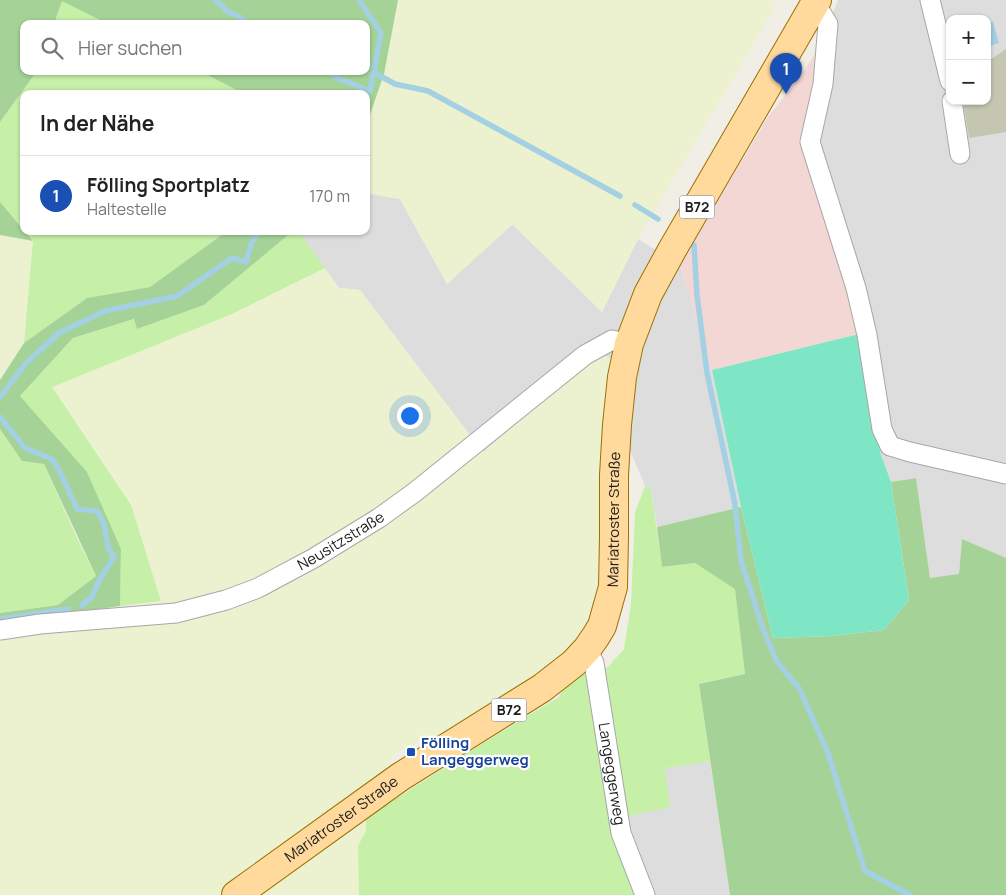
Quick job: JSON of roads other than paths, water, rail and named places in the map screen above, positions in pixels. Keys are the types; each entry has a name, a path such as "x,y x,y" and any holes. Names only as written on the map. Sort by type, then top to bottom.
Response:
{"main road":[{"name":"Mariatroster Straße","path":"236,895 400,778 542,688 574,663 587,649 602,626 612,587 617,418 622,377 629,344 648,294 672,250 816,2"}],"street":[{"path":"930,0 946,65"},
{"name":"Mariatroster Straße","path":"816,2 828,24 823,84 810,142 856,288 867,335 882,429 890,446 1006,474"},
{"path":"953,105 960,154"},
{"name":"Neusitzstraße","path":"0,630 40,624 176,613 219,602 258,588 314,558 379,518 415,492 585,355 612,340 629,344"},
{"name":"Langeggerweg","path":"587,649 594,663 621,833 645,895"}],"water":[{"path":"991,22 993,22 999,43 991,46"}],"waterway":[{"path":"215,0 227,11 244,20"},
{"path":"359,0 381,33 370,91"},
{"path":"375,73 395,84 428,91 620,196"},
{"path":"334,75 337,78 367,90"},
{"path":"635,205 658,219"},
{"path":"0,397 26,363 59,333 105,311 177,296 232,258 246,262 251,244 257,235"},
{"path":"694,245 697,295 707,373 735,504 741,561 762,626 777,662 799,688 828,753 865,871 910,895"},
{"path":"0,417 25,448 52,459 77,509 97,511 104,524 108,547 114,557 91,598 82,605"},
{"path":"0,619 68,609"}],"place":[{"name":"Fölling Sportplatz","path":"786,94"},
{"name":"Fölling Langeggerweg","path":"411,752"}]}
